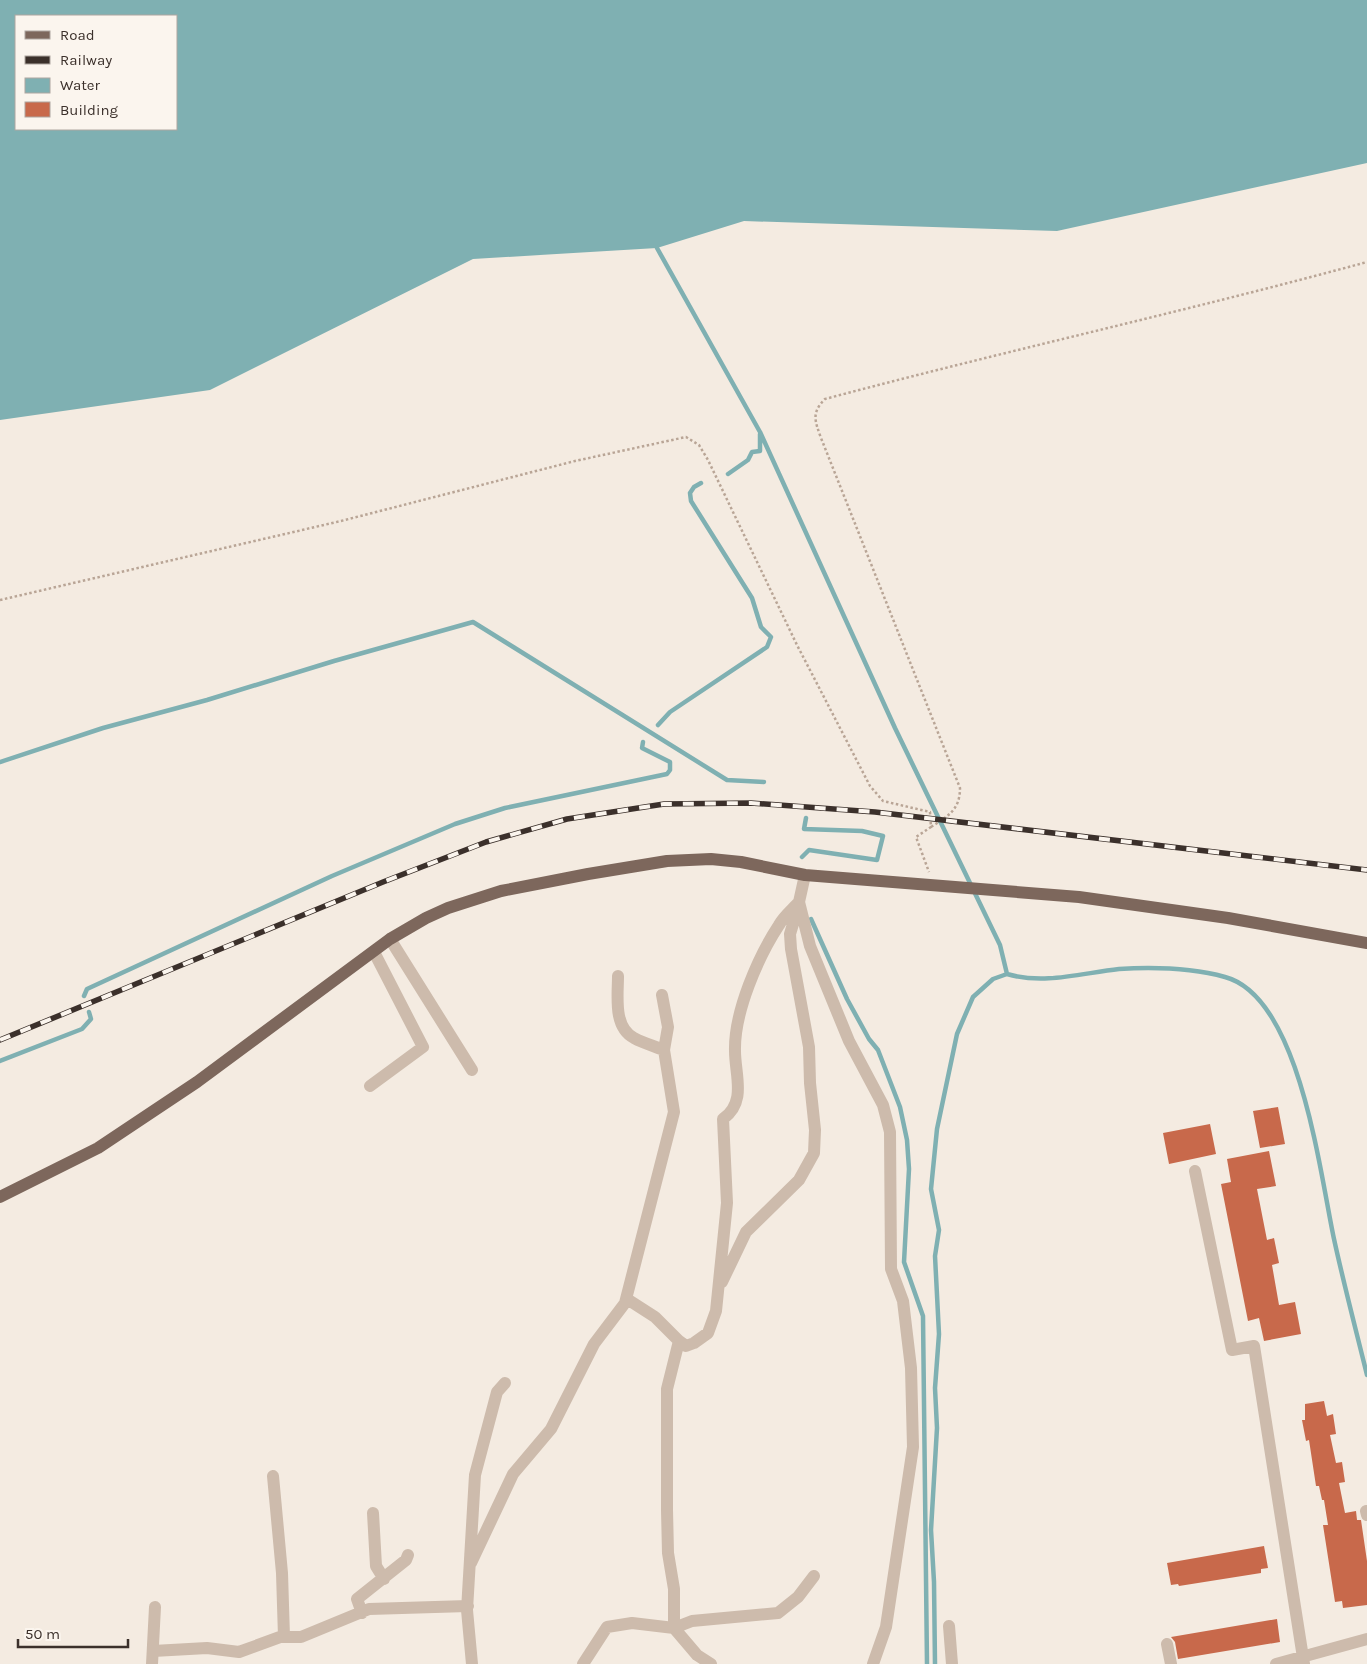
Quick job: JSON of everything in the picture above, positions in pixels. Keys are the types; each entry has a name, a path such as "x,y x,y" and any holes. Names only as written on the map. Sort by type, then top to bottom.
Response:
{"main road":[{"path":"0,1197 98,1148 197,1082 390,939 426,918 475,899 502,891 630,866 667,861 711,860 741,862 805,875 1079,897 1228,918 1367,943"}],"street":[{"path":"718,1288 746,1232 799,1180 814,1153 815,1130 810,1083 809,1047 791,950 790,934 805,875"},
{"path":"626,1299 655,1317 686,1346 694,1344 708,1333 716,1310 726,1203 723,1118 736,1104 738,1084 734,1050 737,1033 753,973 779,923 799,902"},
{"path":"799,902 810,946 834,1007 883,1105 890,1132 891,1269 903,1301 910,1358 912,1447 886,1627 873,1664"},
{"path":"390,939 472,1070"},
{"path":"370,1086 423,1047 374,952"},
{"path":"618,976 618,1013 624,1028 633,1038 664,1050"},
{"path":"470,1563 513,1474 550,1429 594,1344 626,1299 674,1112 664,1050 668,1027 662,995"},
{"path":"1195,1170 1232,1350 1254,1346 1304,1661"},
{"path":"679,1341 667,1389 666,1510 668,1553 674,1589 674,1628 697,1655 708,1663"},
{"path":"472,1664 468,1606 475,1475 498,1392 505,1382"},
{"path":"273,1476 282,1573 284,1637"},
{"path":"373,1513 376,1566 384,1579"},
{"path":"362,1613 357,1599 384,1579 406,1560 408,1555"},
{"path":"583,1664 607,1626 632,1623 674,1628 692,1621 778,1613 798,1596 814,1576"},
{"path":"155,1607 153,1658 207,1648 239,1652 284,1637 301,1637 369,1609 468,1606"},
{"path":"949,1626 952,1664"},
{"path":"1276,1664 1304,1661 1367,1639"},
{"path":"1167,1644 1170,1664"}],"path":[{"path":"935,886 916,838 954,811 960,798 960,788 821,438 815,417 816,408 825,399 1367,262"},
{"path":"0,600 341,521 575,461 686,437 699,445 708,460 797,646 870,786 883,801 930,812 931,827"}],"water":[{"path":"0,0 1367,0 1367,163 1057,231 744,221 657,248 473,259 210,390 0,420"}],"building":[{"path":"1278,1107 1285,1144 1260,1148 1253,1111"},
{"path":"1210,1124 1216,1154 1169,1164 1163,1133"},
{"path":"1269,1151 1276,1186 1257,1189 1267,1240 1274,1238 1279,1263 1272,1265 1279,1305 1295,1302 1301,1334 1264,1341 1259,1318 1248,1321 1221,1184 1231,1182 1227,1159"},
{"path":"1324,1401 1327,1416 1333,1414 1336,1434 1330,1435 1336,1463 1342,1462 1345,1482 1339,1483 1345,1513 1356,1511 1357,1520 1361,1520 1367,1561 1367,1605 1343,1608 1342,1601 1335,1602 1323,1525 1328,1525 1324,1500 1322,1500 1319,1486 1316,1486 1309,1440 1306,1441 1302,1420 1305,1420 1305,1404"},
{"path":"1264,1546 1268,1568 1261,1569 1261,1573 1179,1586 1178,1584 1171,1585 1167,1563"},
{"path":"1277,1619 1280,1642 1178,1659 1175,1642 1171,1637"}],"waterway":[{"path":"657,248 760,432 895,728 1000,945 1007,974 993,979 973,997 957,1034 937,1129 931,1189 939,1230 935,1256 939,1334 935,1388 937,1428 931,1530 935,1664"},
{"path":"728,474 748,460 752,452 760,451 760,434"},
{"path":"658,725 670,712 767,647 771,637 761,627 752,598 691,501 690,493 694,487 701,483"},
{"path":"0,762 103,728 207,700 334,661 473,622 727,780 764,782"},
{"path":"84,996 87,989 332,876 455,824 505,808 667,774 670,770 670,762 642,748 643,742"},
{"path":"802,857 809,850 877,860 883,836 862,831 804,829 806,818"},
{"path":"811,919 847,999 869,1039 878,1050 900,1107 907,1140 909,1169 904,1262 923,1316 927,1664"},
{"path":"1007,974 1021,977 1049,978 1119,969 1172,969 1225,977 1251,991 1272,1017 1289,1052 1302,1091 1322,1173 1334,1239 1367,1375"},
{"path":"0,1061 82,1029 91,1019 89,1012"}],"railway":[{"path":"0,1040 383,882 486,842 567,819 664,804 751,803 875,812 1367,870"}]}
